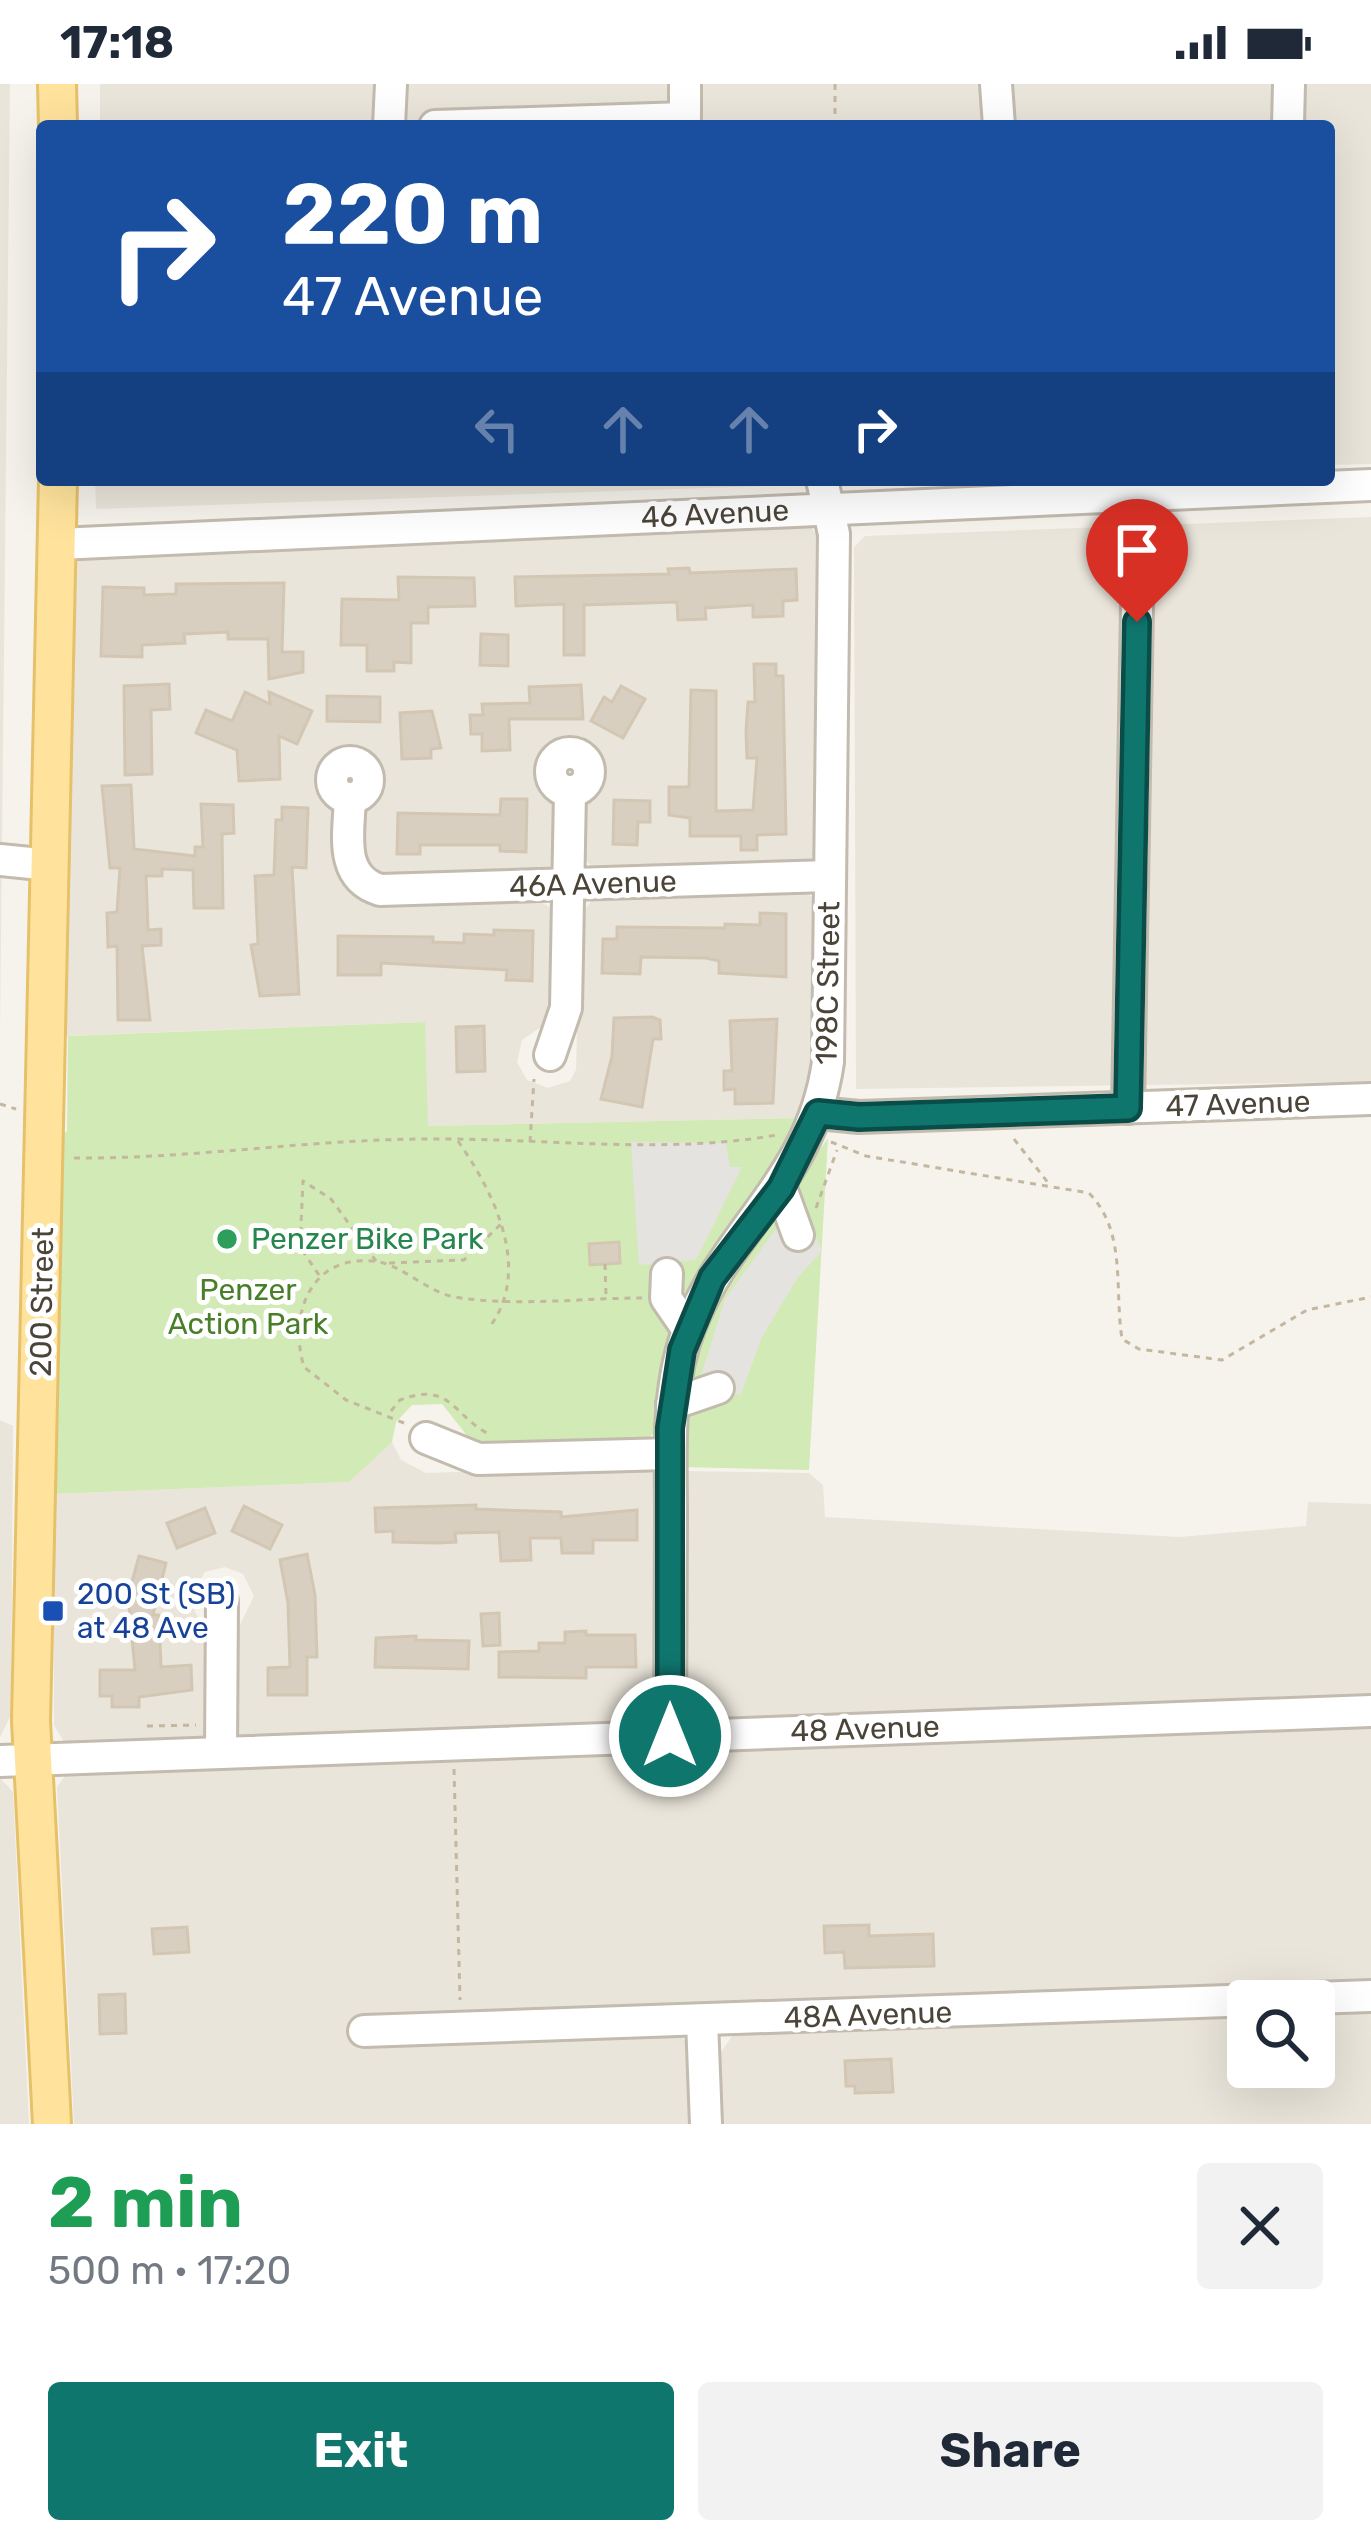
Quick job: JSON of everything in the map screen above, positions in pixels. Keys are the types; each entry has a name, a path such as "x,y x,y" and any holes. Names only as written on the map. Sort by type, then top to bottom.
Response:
{"main road":[{"path":"57,84 58,120"},
{"name":"200 Street","path":"52,2124 17,1760 50,866 58,486"}],"street":[{"path":"389,120 391,84"},
{"path":"622,120 685,118 686,84"},
{"path":"996,84 999,120"},
{"path":"1288,84 1288,120"},
{"name":"46 Avenue","path":"1335,485 1371,485"},
{"name":"46 Avenue","path":"58,544 824,494 1014,490 1138,495 1259,486"},
{"name":"198C Street","path":"670,1736 672,1404 688,1330 712,1278 781,1188 813,1127 828,1062 835,533 824,494"},
{"path":"1128,1108 1138,495"},
{"path":"542,1067 566,1008 570,790"},
{"name":"46A Avenue","path":"350,798 348,854 359,880 390,891 830,876"},
{"path":"0,860 50,866"},
{"name":"47 Avenue","path":"813,1127 859,1117 1371,1099"},
{"path":"781,1188 807,1223"},
{"path":"660,1286 688,1330"},
{"path":"672,1404 718,1388"},
{"path":"426,1438 478,1459 670,1454"},
{"path":"221,1751 222,1600"},
{"name":"48 Avenue","path":"17,1760 1371,1711"},
{"name":"48A Avenue","path":"364,2031 1371,1996"},
{"path":"702,2021 706,2124"}],"path":[{"path":"835,84 835,120"},
{"path":"530,1142 542,1067"},
{"path":"0,1105 13,1108"},
{"path":"1010,1126 1049,1185"},
{"path":"63,1158 310,1141 726,1143 813,1127 836,1148 1088,1193 1111,1223 1122,1339 1139,1349 1222,1360 1307,1310 1371,1297"},
{"path":"457,1139 494,1196 502,1222 506,1298 491,1325"},
{"path":"807,1223 836,1148"},
{"path":"321,1278 300,1247 303,1181 331,1199 381,1262 454,1297 606,1298 660,1286"},
{"path":"396,1418 346,1400 304,1367 297,1316 321,1278 336,1269 381,1262 464,1260 502,1222"},
{"path":"605,1264 606,1298"},
{"path":"390,1413 400,1400 432,1394 449,1399 478,1428 500,1436"},
{"path":"147,1726 203,1725"},
{"path":"454,1755 461,2014"}],"shaded area":[{"path":"0,84 10,84 0,1032"},
{"path":"100,84 1371,84 1371,464 1335,465 1335,120 100,120"},
{"path":"95,486 765,486 96,509"},
{"path":"1371,517 1371,1082 856,1089 854,547 865,536"},
{"path":"809,525 821,541 818,851 806,864 594,869 583,857 583,801 595,782 596,766 587,751 568,745 550,753 542,770 557,806 555,861 544,872 384,879 364,866 360,810 373,793 374,768 362,756 339,754 325,766 322,782 336,809 340,877 351,893 365,899 536,899 551,908 556,927 550,1021 522,1040 517,1062 527,1080 548,1088 570,1081 576,1070 580,915 593,899 804,892 812,897 817,904 817,1051 803,1118 427,1126 424,1022 61,1036 72,556"},
{"path":"631,1142 726,1143 730,1167 742,1167 696,1260 639,1265"},
{"path":"799,1197 822,1251 798,1277 762,1337 741,1394 709,1397 698,1385 725,1299"},
{"path":"0,1420 13,1426 11,1715 0,1737"},
{"path":"392,1442 401,1460 426,1473 634,1466 653,1474 658,1705 632,1723 238,1740 235,1635 254,1596 243,1574 225,1567 205,1572 192,1594 195,1612 208,1632 210,1719 201,1740 64,1742 54,1725 54,1494 348,1482"},
{"path":"683,1471 809,1473 823,1485 825,1517 1179,1537 1306,1526 1308,1502 1371,1504 1371,1703 705,1725 685,1710"},
{"path":"1371,1721 1371,1986 1335,1989 1335,1980 1227,1980 1227,1996 677,2035 690,2043 697,2124 74,2124 57,1787 67,1773"},
{"path":"0,1778 13,1792 29,2124 0,2124"},
{"path":"1371,2008 1371,2124 721,2124 719,2055 734,2033 1227,2014 1227,2088 1335,2088 1335,2009"}],"green space":[{"name":"Penzer Action Park","path":"425,1022 428,1126 803,1118 655,1432 643,1442 491,1447 472,1442 442,1404 412,1405 396,1422 392,1442 349,1482 54,1494 60,1133 67,1132 68,1036"},
{"path":"828,1138 809,1470 680,1467 689,1368 707,1314"}],"building":[{"path":"689,568 690,573 796,569 797,600 783,601 783,616 753,617 753,605 705,608 706,619 678,620 677,602 584,605 584,655 564,655 564,604 516,606 515,577 669,574 668,569"},
{"path":"398,577 474,578 475,606 428,607 428,623 411,623 411,663 394,662 394,671 367,671 367,645 341,645 342,599 399,600"},
{"path":"284,583 282,652 303,652 303,672 269,679 268,639 228,639 228,632 184,634 185,643 142,645 142,657 101,656 103,587 144,588 144,595 176,594 176,584"},
{"path":"481,634 508,635 508,666 480,665"},
{"path":"754,664 776,664 776,676 783,676 786,834 757,835 757,850 741,850 741,836 690,836 690,818 669,815 669,787 689,787 691,690 716,691 716,811 753,810 757,758 747,758 746,731 748,702 755,702"},
{"path":"169,684 170,709 151,710 152,774 125,775 124,686"},
{"path":"581,685 583,719 509,719 510,750 482,751 482,734 471,734 470,715 483,715 482,704 530,703 529,687"},
{"path":"621,686 645,699 623,738 591,721 604,697 612,702"},
{"path":"245,692 270,704 269,692 312,711 297,744 279,736 280,779 239,781 237,750 196,733 206,710 232,721"},
{"path":"327,696 380,697 380,722 327,721"},
{"path":"432,711 441,748 431,749 431,758 402,759 400,713"},
{"path":"131,785 134,849 195,856 195,847 203,847 201,804 233,805 234,833 222,834 223,908 194,908 193,870 162,869 162,876 146,876 148,930 161,929 161,945 142,946 150,1020 118,1020 117,946 108,947 107,913 117,912 120,868 110,868 102,786"},
{"path":"501,799 527,799 526,852 500,851 500,845 420,845 420,854 397,854 398,813 500,815"},
{"path":"614,800 650,801 650,822 638,822 637,845 613,844"},
{"path":"282,807 308,808 306,868 292,867 299,994 260,996 251,945 258,944 255,876 274,875 276,820 282,820"},
{"path":"760,913 786,914 786,977 719,973 719,961 706,958 641,957 640,974 602,973 603,939 617,939 617,927 760,925"},
{"path":"494,930 533,931 532,981 506,980 507,970 381,963 381,975 338,975 338,936 433,937 433,942 464,943 464,934 494,935"},
{"path":"614,1018 660,1020 661,1039 653,1039 642,1107 601,1099 612,1056"},
{"path":"777,1019 773,1103 735,1104 735,1089 724,1090 724,1071 732,1071 730,1021"},
{"path":"484,1026 485,1071 457,1072 456,1027"},
{"path":"619,1242 620,1263 590,1265 589,1244"},
{"path":"476,1505 476,1509 561,1512 561,1517 637,1510 637,1540 593,1540 593,1553 562,1553 561,1538 530,1538 531,1560 501,1561 499,1532 455,1533 456,1542 438,1543 393,1542 393,1531 376,1532 375,1508"},
{"path":"244,1506 282,1525 270,1549 232,1531"},
{"path":"205,1508 215,1533 177,1548 167,1523"},
{"path":"307,1554 315,1595 317,1657 307,1657 307,1695 268,1695 268,1668 290,1667 288,1603 280,1560"},
{"path":"139,1556 166,1563 153,1615 159,1615 161,1667 191,1665 192,1690 139,1697 139,1707 112,1707 112,1696 100,1696 100,1670 135,1670 128,1596"},
{"path":"499,1613 500,1645 483,1646 481,1614"},
{"path":"586,1631 586,1635 635,1635 636,1667 586,1667 586,1678 499,1677 499,1652 539,1651 539,1643 565,1643 565,1632"},
{"path":"416,1636 416,1640 469,1641 468,1669 375,1667 376,1638"},
{"path":"869,1925 869,1936 933,1934 934,1966 845,1968 844,1952 825,1953 824,1926"},
{"path":"187,1927 189,1952 154,1954 152,1929"},
{"path":"125,1994 126,2033 100,2034 99,1995"},
{"path":"891,2059 893,2092 855,2093 855,2086 846,2086 845,2061"}],"place":[{"name":"Penzer Bike Park","path":"227,1239"},
{"name":"200 St (SB) at 48 Ave","path":"53,1611"}],"route":[{"path":"670,1736 670,1428 682,1350 712,1278 790,1174 818,1113 859,1117 1128,1108 1137,622"}]}
